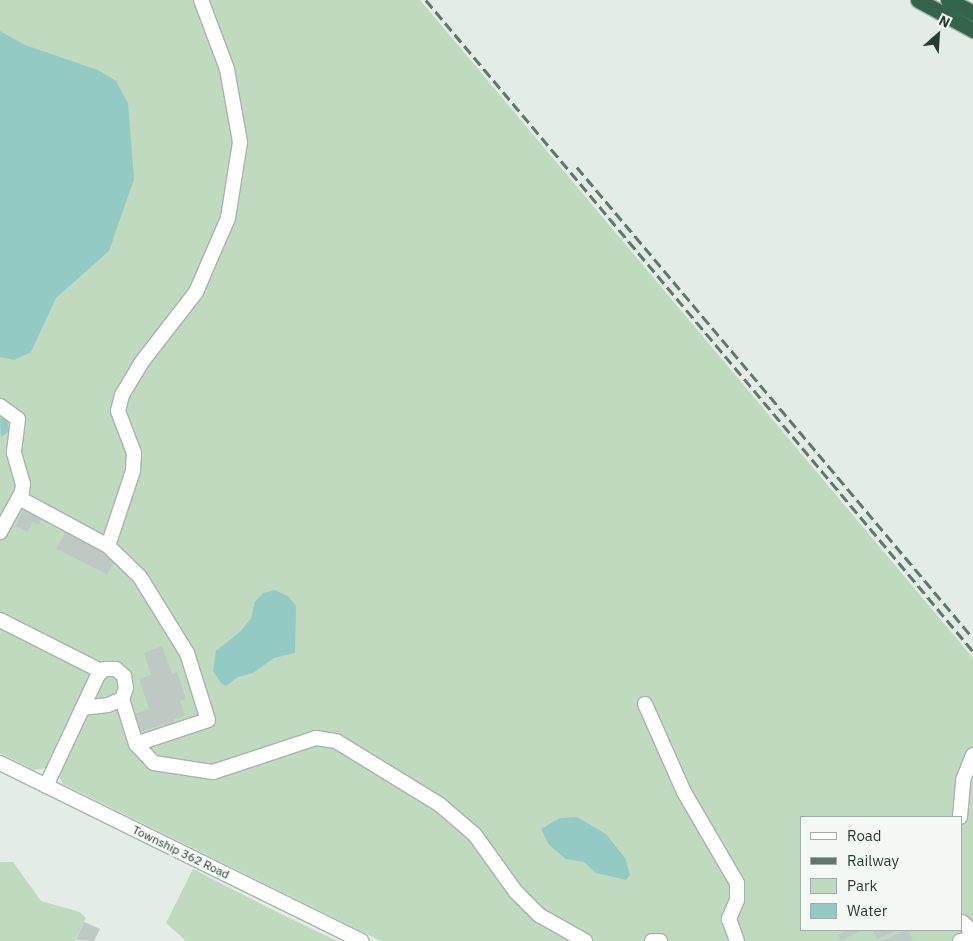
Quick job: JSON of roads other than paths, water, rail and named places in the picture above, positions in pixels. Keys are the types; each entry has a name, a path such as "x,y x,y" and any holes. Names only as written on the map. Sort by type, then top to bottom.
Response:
{"highway":[{"path":"918,0 973,30"},
{"path":"948,0 973,13"}],"street":[{"path":"108,546 133,471 134,453 118,411 122,395 141,363 196,292 228,218 240,142 227,69 202,0"},
{"path":"0,406 18,419 14,453 23,484 19,498 0,532"},
{"path":"19,498 108,546 140,577 187,652 208,720 136,744"},
{"path":"0,620 101,671 116,669 124,676 126,688 122,699 136,744 154,763 212,772 316,738 336,741 439,804 475,835 516,892 539,915 584,941"},
{"path":"46,786 101,671"},
{"path":"82,708 108,706 122,699"},
{"path":"645,704 684,792 737,883 737,900 729,919 737,941"},
{"path":"960,816 963,780 973,755"},
{"name":"Township 362 Road","path":"0,763 362,941"},
{"path":"963,923 973,932"},
{"path":"960,941 973,938"},
{"path":"652,941 660,941"}],"water":[{"path":"0,31 25,45 98,70 116,81 128,103 134,179 109,251 56,298 31,352 14,360 0,357"},
{"path":"0,418 7,420 9,431 1,437"},
{"path":"275,590 289,597 296,606 295,653 274,658 253,673 238,677 226,686 221,683 213,671 216,651 241,631 251,618 255,602 263,593"},
{"path":"577,817 606,834 625,858 630,875 626,880 596,873 584,862 566,859 549,845 541,829 560,818"}],"railway":[{"path":"426,0 973,651"},
{"path":"577,167 973,638"}]}
